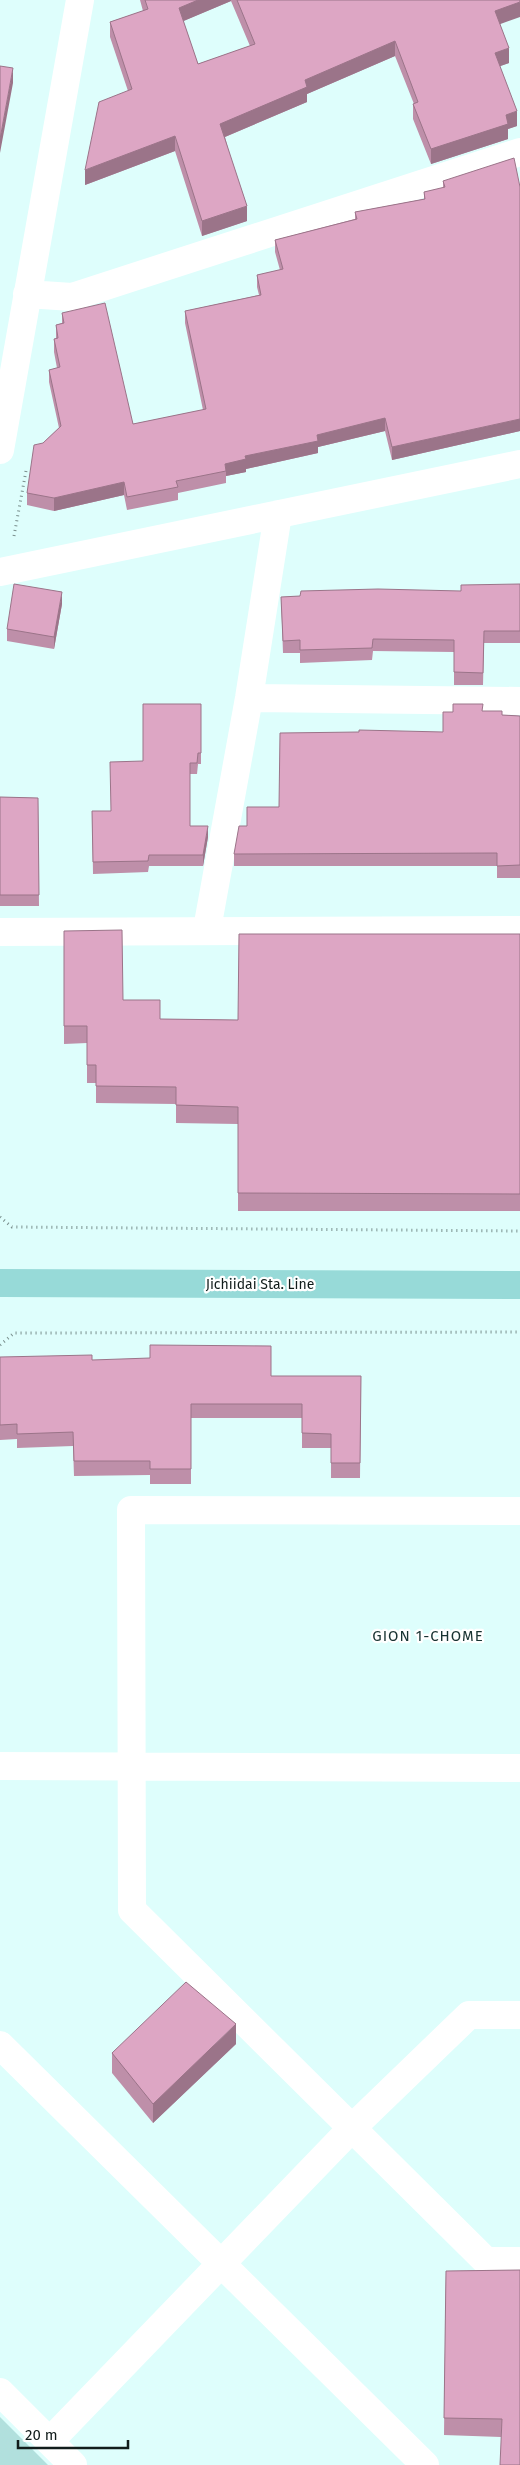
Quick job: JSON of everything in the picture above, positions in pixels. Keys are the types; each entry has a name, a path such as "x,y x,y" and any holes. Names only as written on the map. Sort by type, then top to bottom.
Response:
{"main road":[{"name":"Jichiidai Sta. Line","path":"0,1283 520,1285"}],"street":[{"path":"0,450 80,0"},
{"path":"27,294 72,296 520,152"},
{"path":"0,572 520,464"},
{"path":"207,929 249,698 278,514"},
{"path":"249,698 520,701"},
{"path":"0,932 207,929 520,930"},
{"path":"520,1511 131,1510 132,1910 486,2261 520,2261"},
{"path":"0,1766 520,1768"},
{"path":"50,2442 352,2128 469,2015 520,2015"},
{"path":"0,2045 425,2465"},
{"path":"0,2392 73,2465"}],"path":[{"path":"0,1217 12,1227 520,1231"},
{"path":"0,1345 14,1333 520,1332"}],"shaded area":[{"path":"0,2417 48,2465 0,2465"}],"building":[{"path":"145,0 198,0 179,8 198,64 255,44 237,0 520,0 520,2 495,11 509,48 495,53 517,111 506,115 508,124 431,149 413,104 418,102 395,41 305,80 307,87 220,124 247,206 202,221 175,136 85,170 99,102 132,89 110,22 148,9"},
{"path":"0,66 13,68 0,139"},
{"path":"514,158 520,187 520,419 392,447 385,418 317,435 318,441 245,456 246,459 225,464 226,471 176,481 178,487 127,497 124,482 54,498 27,493 34,445 43,443 61,426 49,370 60,367 54,339 58,338 56,325 64,323 62,313 105,303 133,424 206,409 185,311 261,295 257,275 283,269 275,240 357,219 355,212 425,199 424,192 445,187 443,181"},
{"path":"14,584 62,592 54,637 7,629"},
{"path":"520,584 520,631 484,631 483,673 454,672 454,640 373,639 372,648 300,650 300,640 283,641 281,597 300,596 301,591 378,589 461,591 461,585"},
{"path":"143,704 201,704 201,753 198,753 197,763 190,763 190,826 208,826 203,855 149,855 148,861 93,862 92,811 111,811 110,762 143,761"},
{"path":"453,704 483,704 482,711 502,711 502,715 520,716 520,865 497,866 497,853 234,854 239,826 247,826 247,807 279,807 280,733 359,732 359,730 443,732 443,712 453,712"},
{"path":"0,797 38,798 39,895 0,895"},
{"path":"122,930 123,1000 160,1000 160,1019 238,1020 239,934 520,934 520,1194 238,1193 238,1107 176,1105 176,1087 96,1086 96,1065 87,1065 87,1026 64,1026 64,931"},
{"path":"150,1345 271,1346 271,1376 361,1376 360,1463 331,1463 331,1434 302,1433 302,1404 191,1404 191,1469 150,1469 150,1461 74,1461 73,1432 17,1434 17,1424 0,1425 0,1357 92,1355 92,1360 150,1358"},
{"path":"186,1982 236,2024 153,2104 112,2053"},
{"path":"520,2270 520,2465 500,2465 502,2419 444,2418 446,2271"}],"district":[{"name":"GION 1-CHOME","path":"428,1636"}]}
